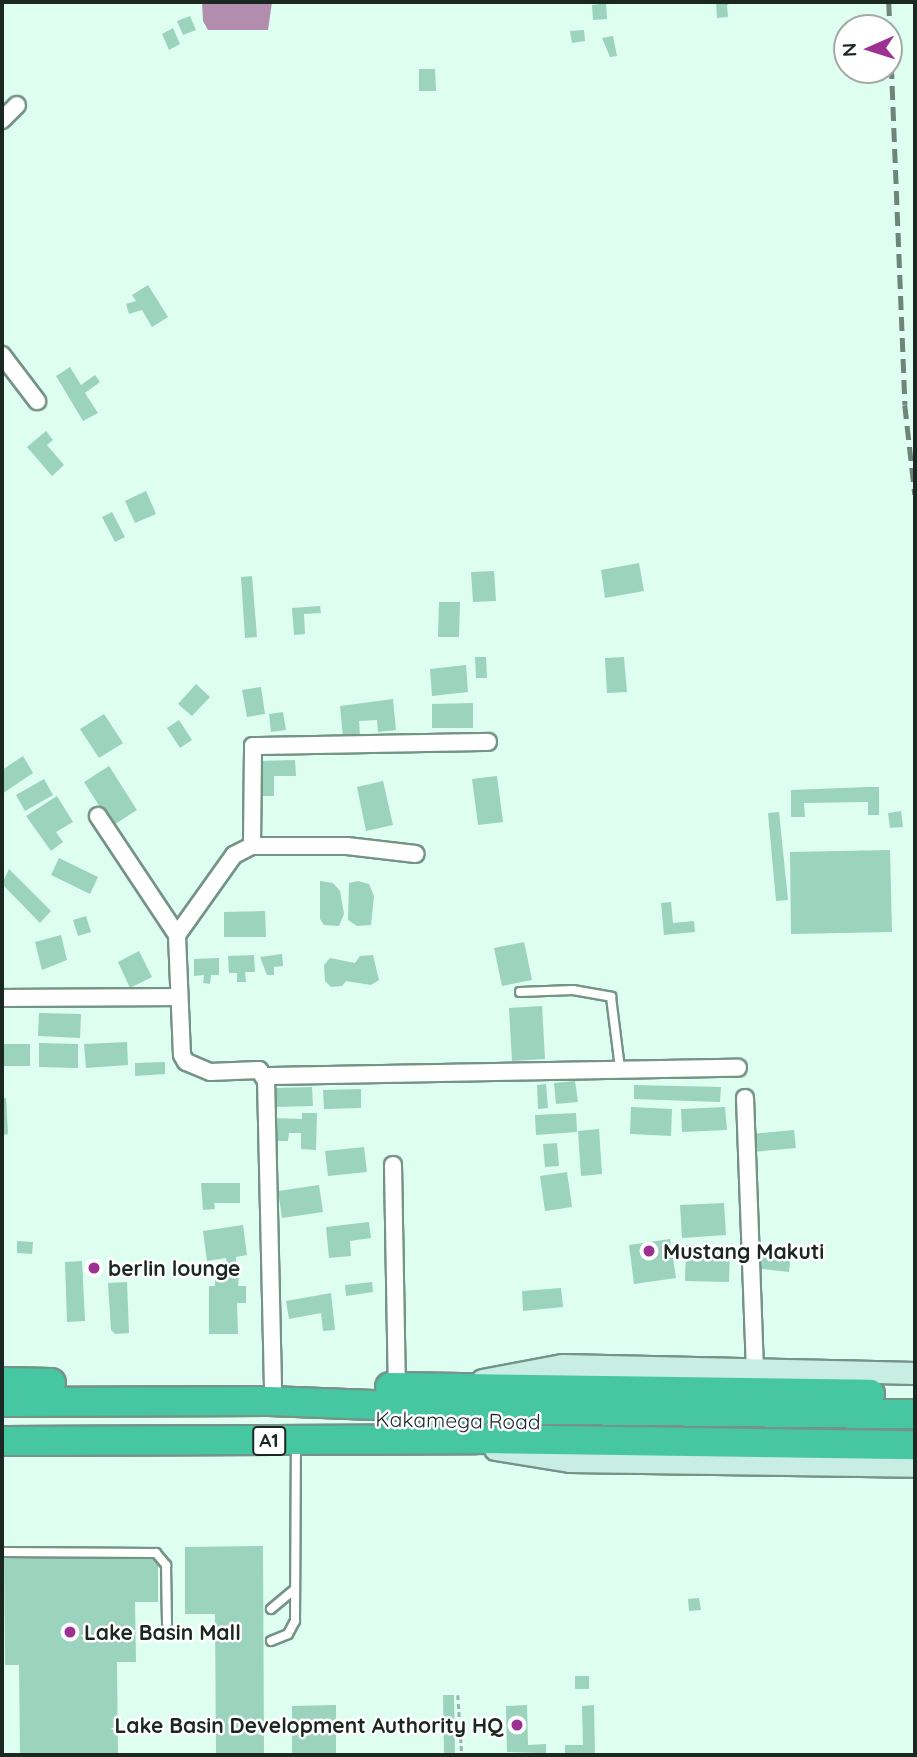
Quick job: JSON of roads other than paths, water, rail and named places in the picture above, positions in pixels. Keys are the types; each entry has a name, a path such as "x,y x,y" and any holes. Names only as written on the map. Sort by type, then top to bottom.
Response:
{"highway":[{"path":"2,1382 915,1396"},
{"name":"Kakamega Road","path":"2,1402 269,1401 478,1409 915,1414"},
{"name":"Kakamega Road","path":"2,1414 915,1424"},
{"name":"A1","path":"2,1441 915,1445"}],"street":[{"path":"2,120 17,105"},
{"path":"2,355 37,401"},
{"path":"252,846 253,746 488,742"},
{"path":"98,816 177,935 182,1055 186,1062 202,1071 254,1070 265,1076 738,1068"},
{"path":"177,935 234,855 252,846 347,846 416,854"},
{"path":"2,998 178,997"},
{"path":"265,1076 272,1387"},
{"path":"745,1098 755,1367"},
{"path":"393,1165 397,1387"},
{"path":"442,1388 562,1364 915,1373"},
{"path":"442,1441 569,1461 915,1466"}],"lane":[{"path":"520,992 573,990 611,997 620,1068"},
{"path":"271,1641 288,1634 295,1621 296,1441"},
{"path":"2,1552 156,1553 166,1565 167,1623"},
{"path":"271,1609 294,1590"}],"railway":[{"path":"889,2 905,405 915,494"}],"place":[{"name":"Mustang Makuti","path":"649,1251"},
{"name":"berlin lounge","path":"94,1268"},
{"name":"Lake Basin Mall","path":"70,1632"},
{"name":"Lake Basin Development Authority HQ","path":"517,1725"}]}
